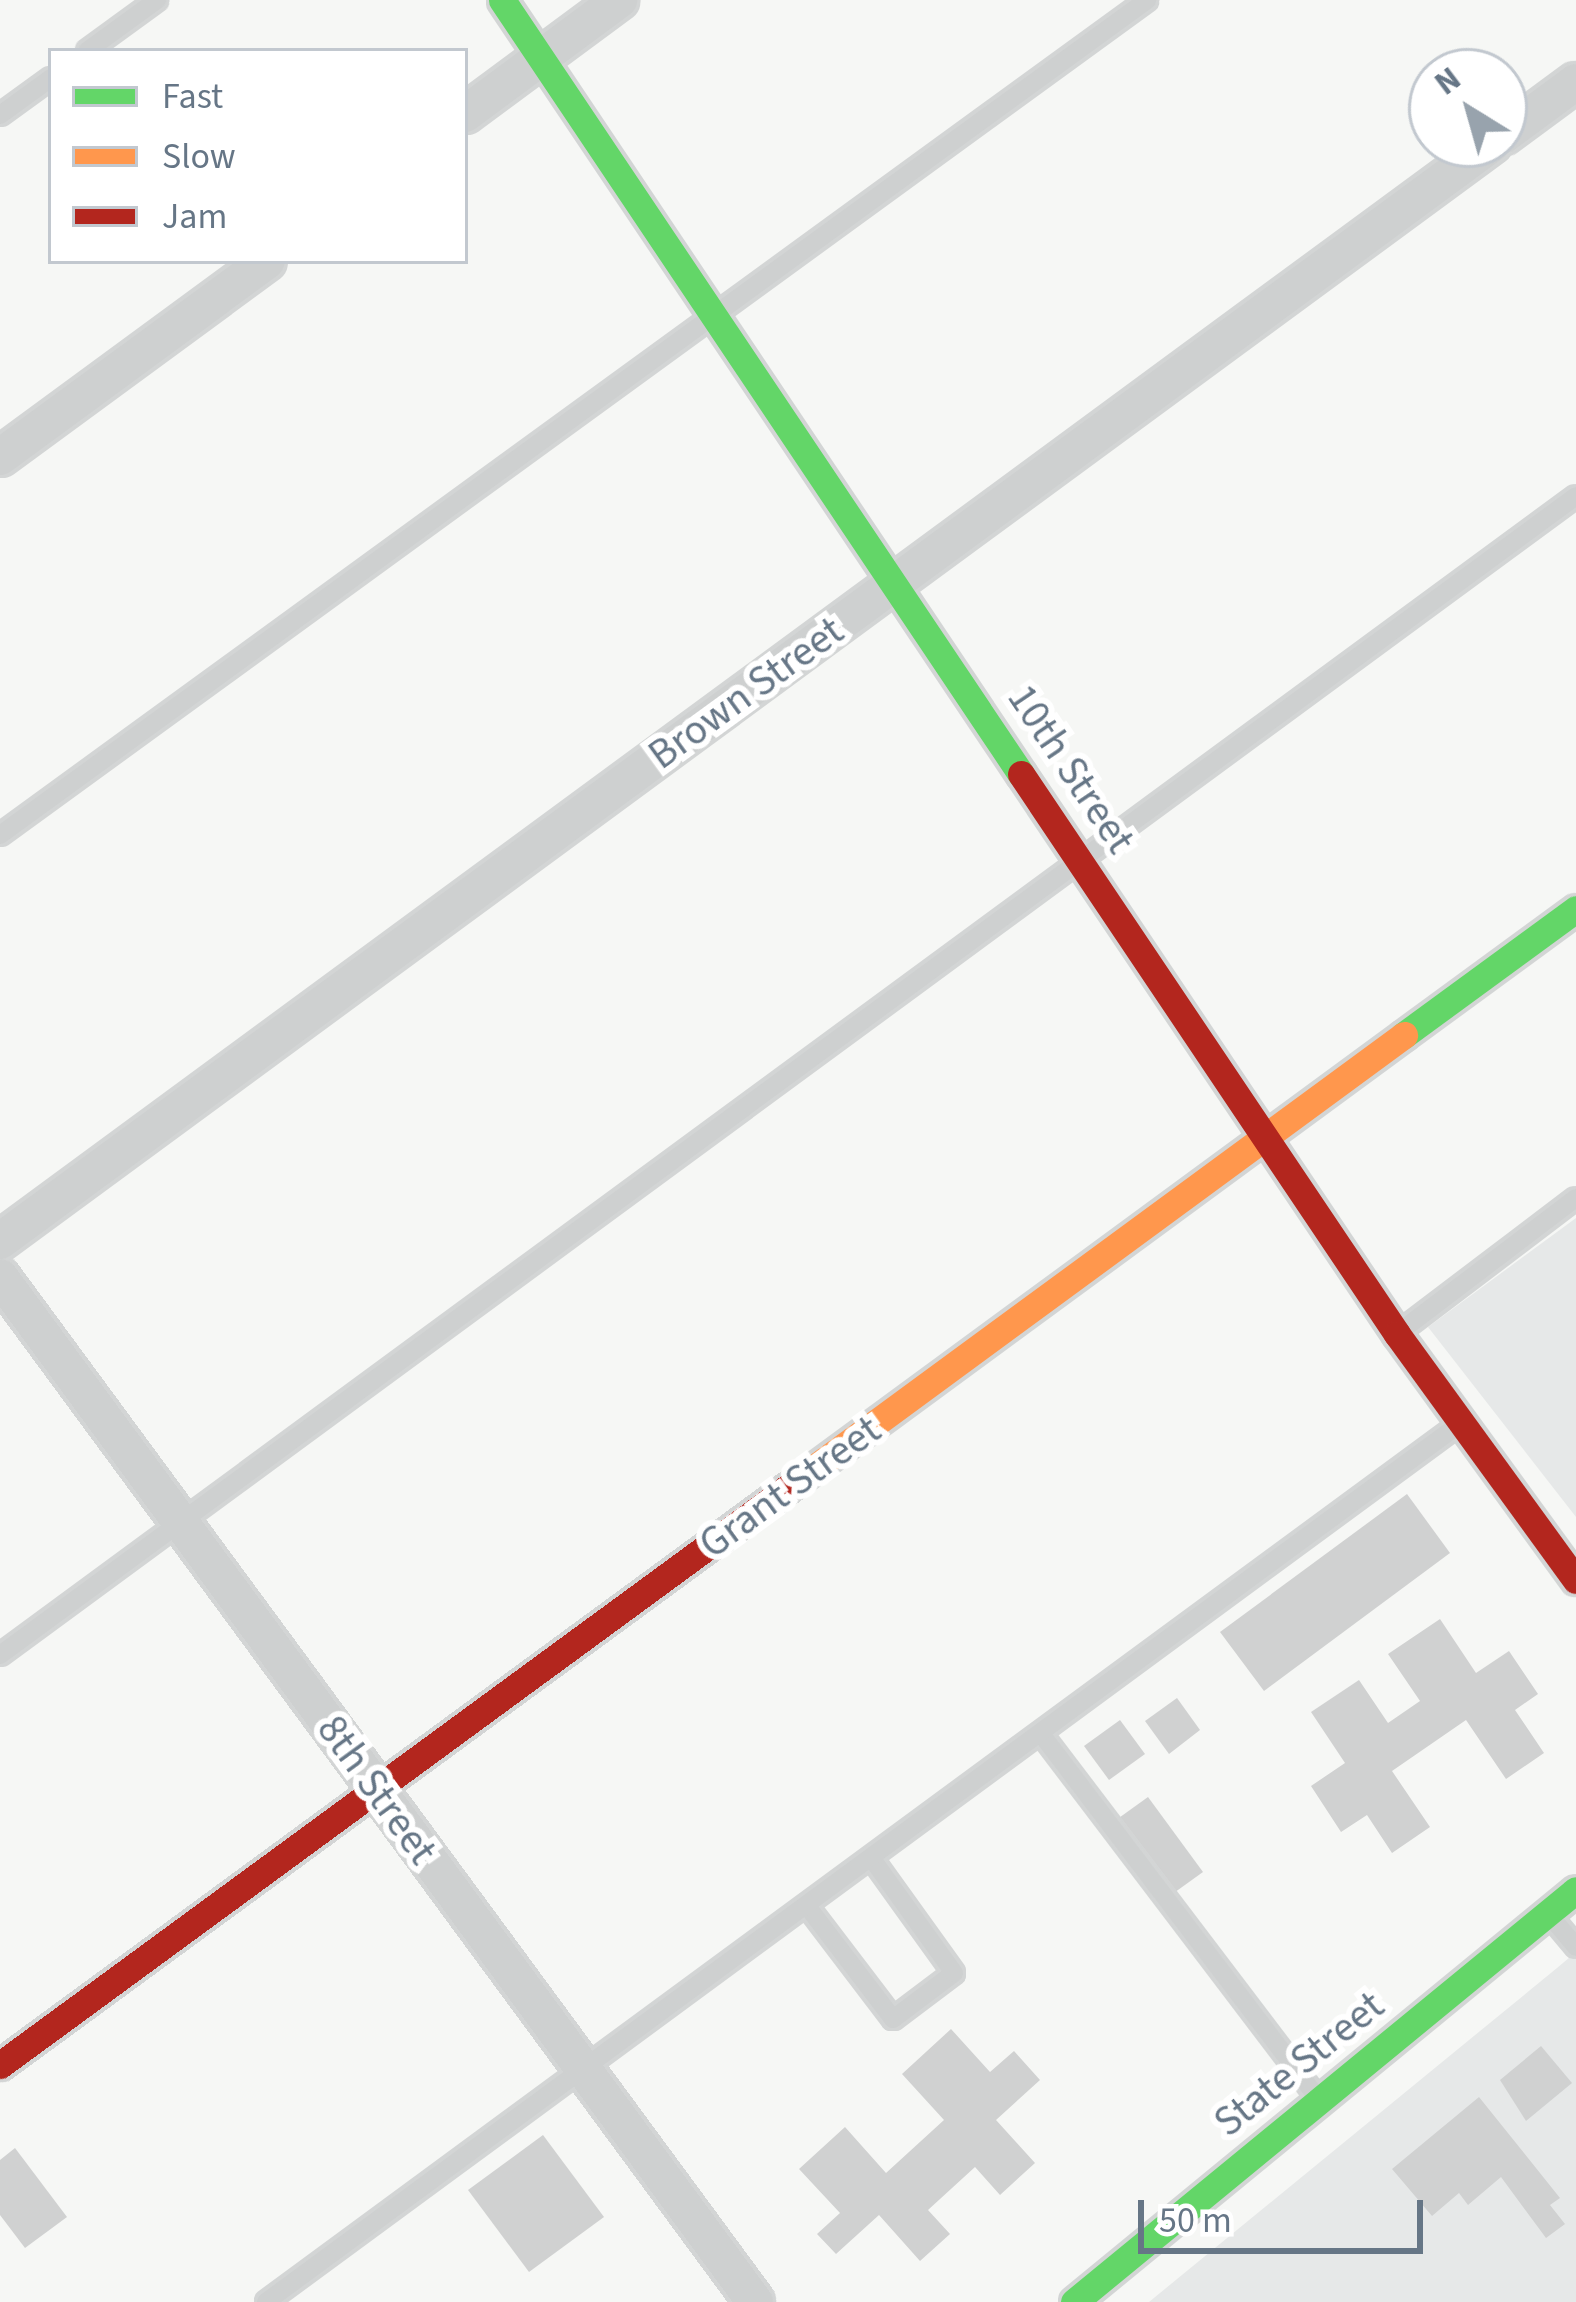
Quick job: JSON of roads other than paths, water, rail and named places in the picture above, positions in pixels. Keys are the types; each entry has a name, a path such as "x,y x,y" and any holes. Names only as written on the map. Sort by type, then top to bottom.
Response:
{"main road":[{"name":"10th Street","path":"502,0 1397,1334 1576,1580"},
{"name":"Grant Street","path":"71,2013 1576,909"},
{"name":"State Street","path":"1074,2302 1576,1890"}],"street":[{"path":"468,112 619,0"},
{"path":"1528,117 1576,82"},
{"name":"Brown Street","path":"0,1240 1459,168"},
{"path":"0,457 262,264"},
{"name":"8th Street","path":"0,1277 754,2302"},
{"name":"Grant Street","path":"0,2062 71,2013"}],"lane":[{"path":"91,48 157,0"},
{"path":"0,835 1148,0"},
{"path":"0,115 48,80"},
{"path":"0,1655 1576,496"},
{"path":"1397,1334 1576,1198"},
{"path":"266,2302 1461,1424"},
{"path":"1042,1735 1320,2101"},
{"path":"807,1906 893,2019 954,1973 872,1859"},
{"path":"1548,1913 1576,1947"}]}
